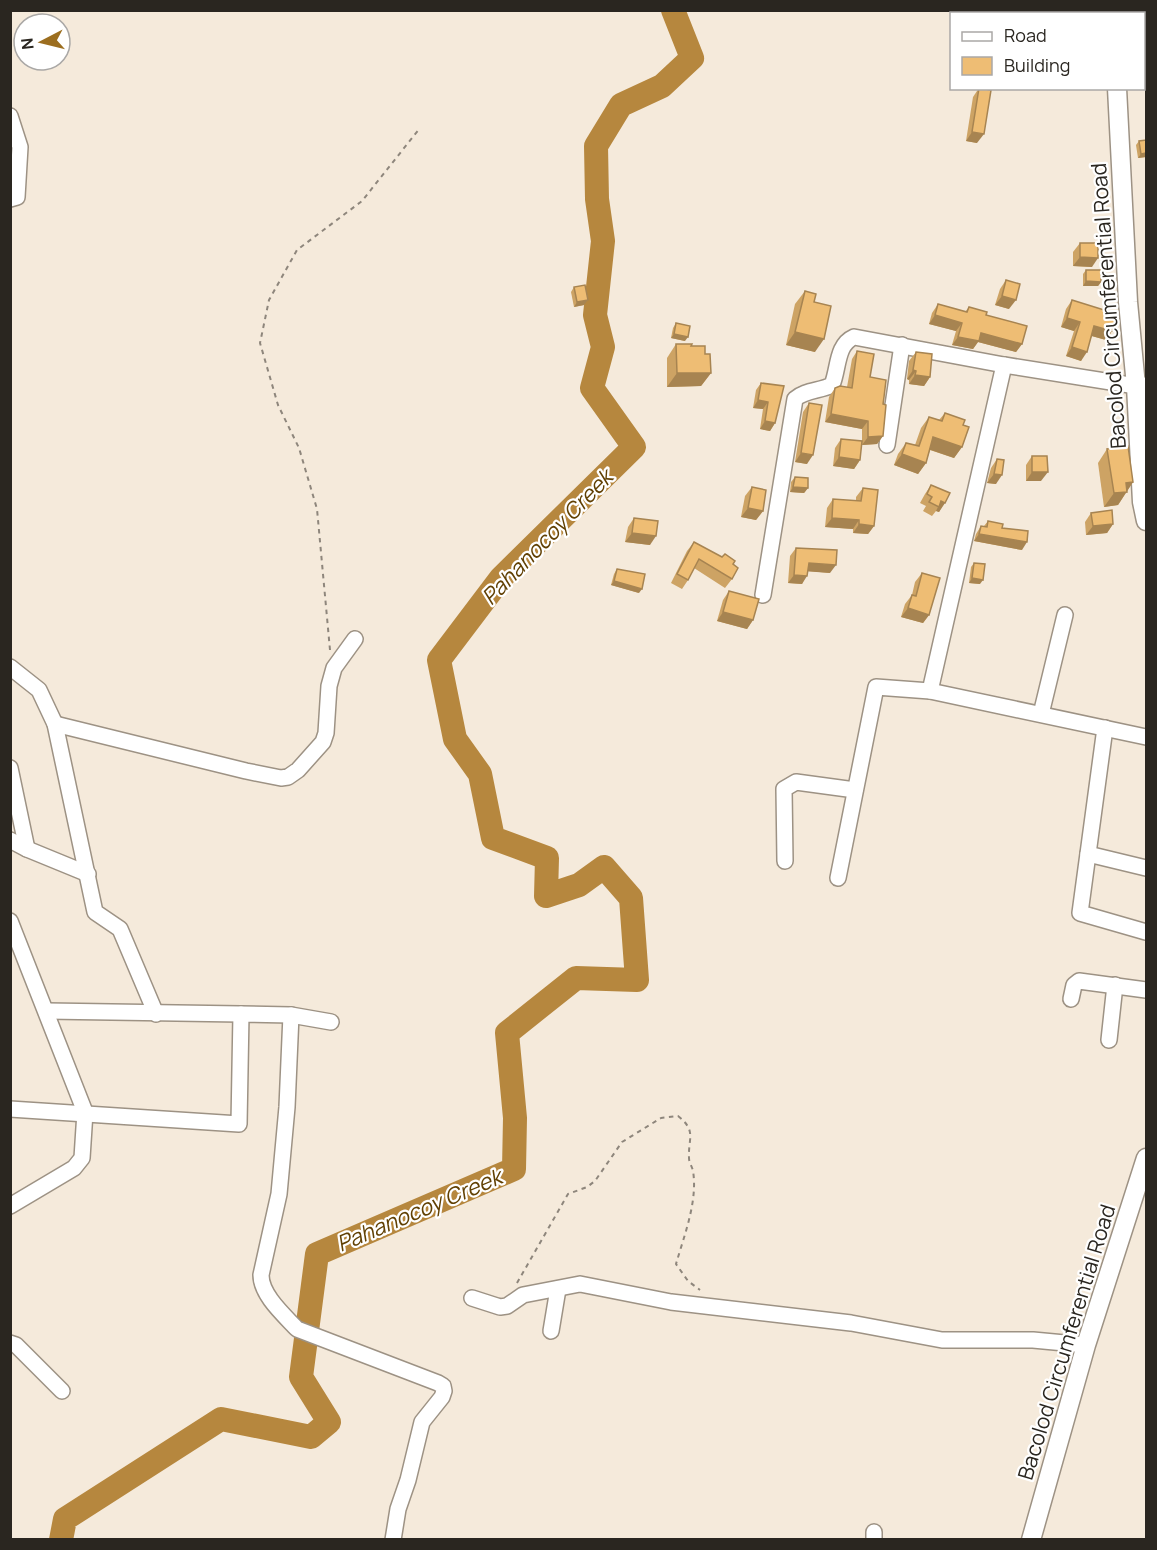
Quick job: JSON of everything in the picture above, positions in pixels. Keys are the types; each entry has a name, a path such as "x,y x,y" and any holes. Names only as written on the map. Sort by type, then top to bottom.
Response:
{"main road":[{"name":"Bacolod Circumferential Road","path":"1117,90 1128,302 1141,386 1146,521"},
{"name":"Bacolod Circumferential Road","path":"1031,1539 1086,1345 1146,1158"}],"street":[{"path":"10,116 20,147 17,197 10,199"},
{"path":"763,595 795,399 801,394 815,392 832,385 842,346 847,340 854,337 1004,365 1141,386"},
{"path":"887,445 902,345"},
{"path":"930,691 1004,365"},
{"path":"1041,714 1065,615"},
{"path":"56,724 246,771 281,778 288,777 298,770 323,742 326,733 329,686 334,668 355,639"},
{"path":"10,667 39,690 56,724 95,912 120,929 156,1014"},
{"path":"838,878 876,687 930,691 1146,736"},
{"path":"1105,728 1080,913 1146,932"},
{"path":"10,768 27,849"},
{"path":"785,861 784,789 796,783 855,790"},
{"path":"10,840 88,874"},
{"path":"1088,854 1146,868"},
{"path":"10,921 85,1112 82,1158 74,1168 10,1206"},
{"path":"1071,999 1074,985 1079,981 1146,990"},
{"path":"1109,1040 1115,985"},
{"path":"47,1011 291,1015 331,1022"},
{"path":"10,1109 85,1112 239,1124 241,1014"},
{"path":"291,1015 287,1107 279,1194 261,1282 297,1329 442,1386 444,1391 442,1397 423,1422 398,1509 393,1539"},
{"path":"472,1298 500,1307 507,1306 523,1295 580,1284 671,1302 851,1323 942,1340 1033,1340 1086,1345"},
{"path":"551,1331 558,1289"},
{"path":"10,1343 16,1345 62,1391"}],"path":[{"path":"334,668 328,642 324,566 317,509 299,448 278,405 260,343 269,300 297,250 362,201 420,128"},
{"path":"507,1306 508,1298 568,1194 587,1187 595,1181 621,1142 661,1118 678,1116 686,1123 692,1135 689,1155 693,1178 691,1212 676,1264 688,1281 723,1309"}],"building":[{"path":"979,90 991,90 984,134 972,132"},
{"path":"1146,140 1146,153 1141,154 1139,141"},
{"path":"1080,243 1098,243 1098,258 1080,257"},
{"path":"1086,270 1101,270 1101,282 1086,281"},
{"path":"1006,280 1020,284 1016,300 1002,296"},
{"path":"585,285 588,300 577,302 574,287"},
{"path":"805,291 816,294 814,302 831,306 824,339 795,332"},
{"path":"1072,300 1117,314 1112,331 1094,326 1087,352 1072,347 1080,322 1067,318"},
{"path":"938,304 967,312 969,307 987,312 986,315 1027,326 1022,344 981,333 979,341 958,337 962,323 935,315"},
{"path":"676,323 690,326 688,337 674,334"},
{"path":"676,344 705,346 705,354 710,354 711,373 677,373"},
{"path":"857,351 874,354 870,377 886,380 883,436 868,437 868,421 831,414 835,388 840,386 852,388"},
{"path":"916,352 932,354 930,377 915,375 916,371 913,370"},
{"path":"761,383 784,386 775,423 765,421 768,402 758,400"},
{"path":"809,403 822,405 813,455 801,453"},
{"path":"945,413 965,420 963,425 969,427 962,447 933,437 926,463 902,454 906,443 919,446 929,417 942,421"},
{"path":"841,439 862,441 860,460 839,457"},
{"path":"1128,446 1133,482 1126,483 1127,492 1114,493 1107,449"},
{"path":"1032,456 1047,456 1048,472 1032,472"},
{"path":"997,459 1004,460 1002,475 994,474"},
{"path":"795,477 808,478 808,488 793,487"},
{"path":"931,485 950,493 945,503 941,501 939,507 929,502 932,497 927,494"},
{"path":"752,487 766,490 763,511 748,508"},
{"path":"863,488 878,490 874,526 859,524 859,520 832,518 833,499 861,501"},
{"path":"1112,510 1113,524 1093,526 1091,513"},
{"path":"634,518 658,521 656,536 632,533"},
{"path":"988,521 1003,524 1002,528 1028,531 1027,542 979,534 981,526 987,527"},
{"path":"694,542 722,557 725,554 735,561 733,564 738,568 732,579 699,559 688,580 677,574"},
{"path":"796,548 837,550 836,565 809,563 807,576 794,575"},
{"path":"974,563 985,564 983,580 972,578"},
{"path":"617,569 645,574 642,589 614,581"},
{"path":"922,573 940,578 929,615 908,608 912,595 916,596"},
{"path":"729,591 759,599 753,620 723,612"}],"waterway":[{"name":"Pahanocoy Creek","path":"61,1540 65,1519 221,1419 311,1437 329,1422 301,1377 317,1254 514,1169 515,1118 507,1033 576,978 637,980 631,898 604,867 579,885 546,896 547,858 493,838 480,774 455,739 439,660 501,578 634,447 592,388 603,347 595,315 603,241 597,199 596,146 621,105 662,86 692,58 673,10"}]}
